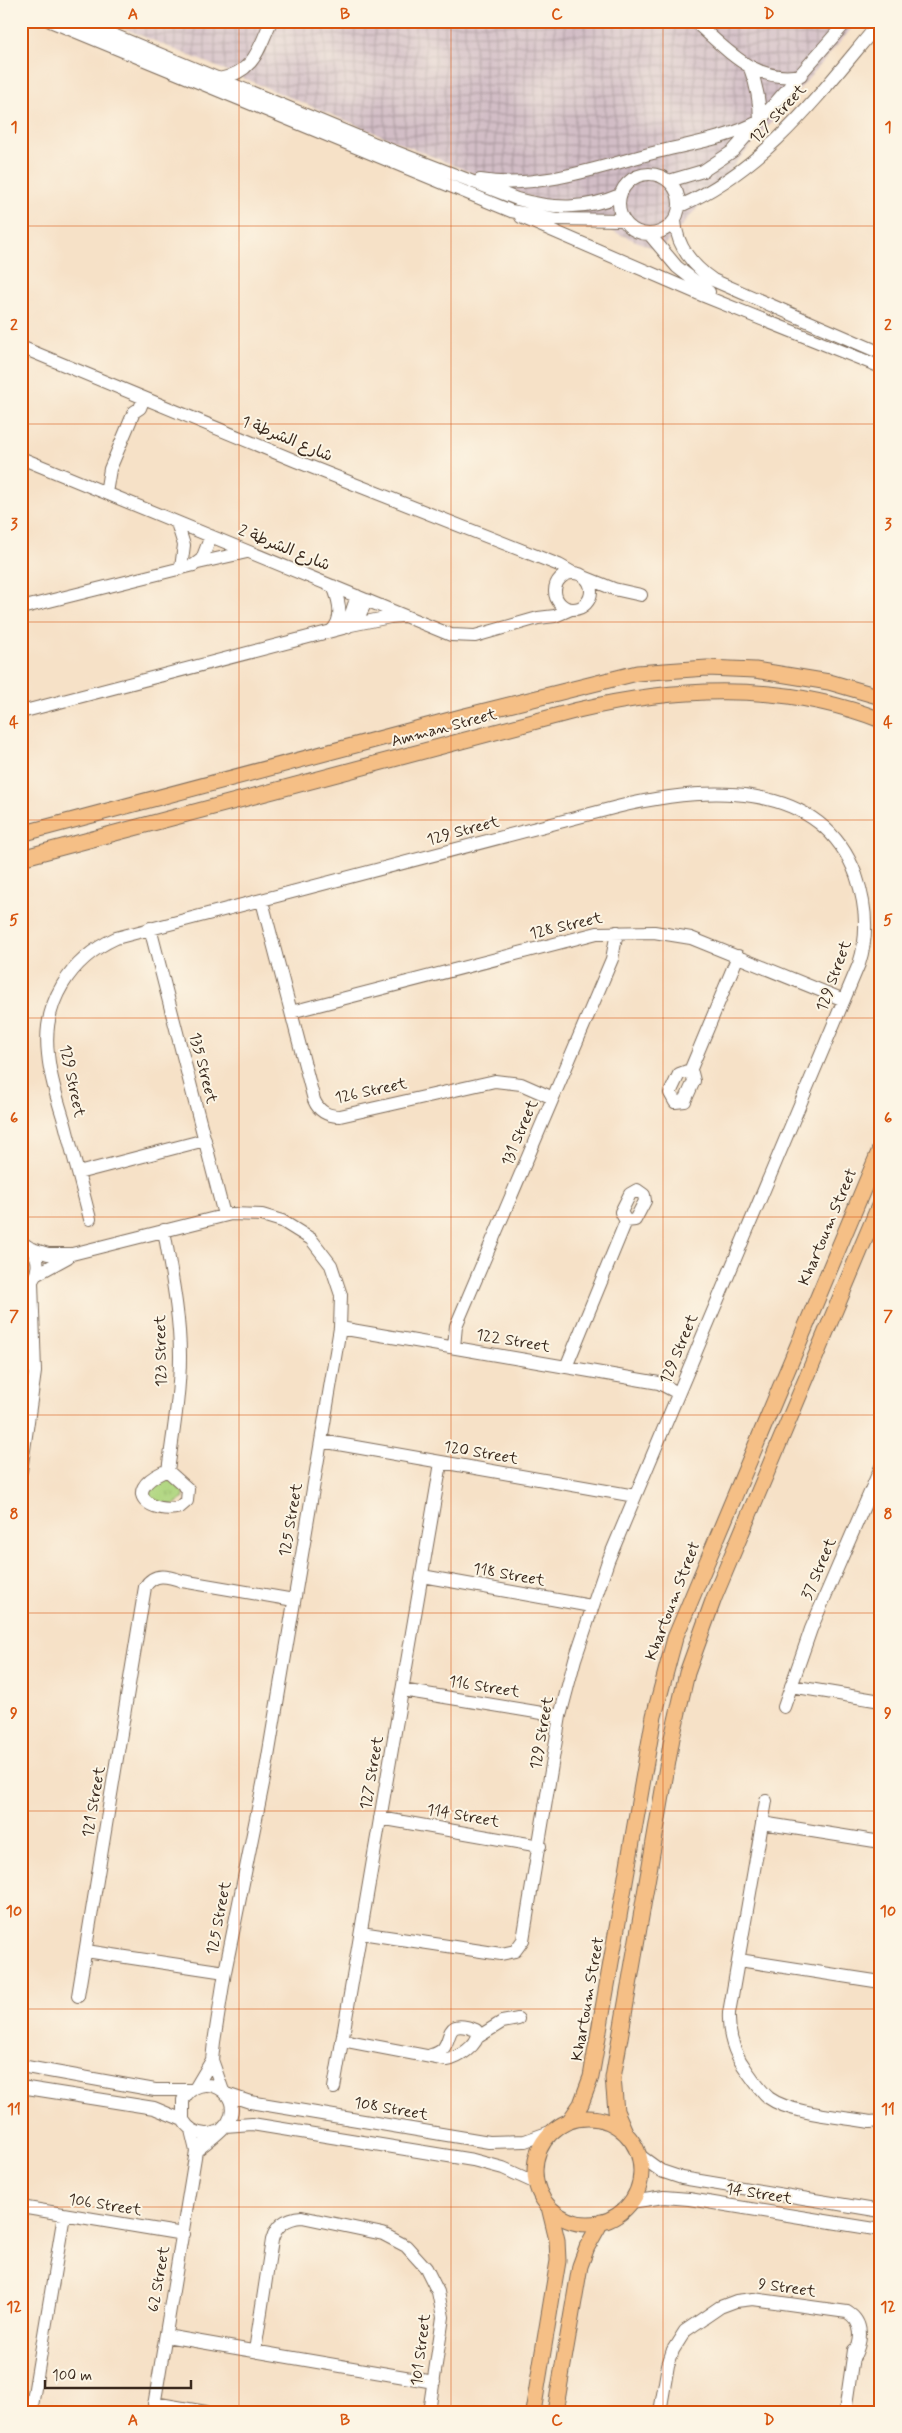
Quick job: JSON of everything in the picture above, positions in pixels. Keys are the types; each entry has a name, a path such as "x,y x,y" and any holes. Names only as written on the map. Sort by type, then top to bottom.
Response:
{"main road":[{"name":"Amman Street","path":"21,834 613,677 637,673 707,668 755,670 829,682 881,697"},
{"name":"Amman Street","path":"21,858 578,710 636,698 710,691 759,692 832,705 881,720"},
{"name":"Khartoum Street","path":"570,2120 581,2104 591,2077 654,1716 672,1647 690,1599 881,1146"},
{"path":"548,2207 562,2217 578,2223 601,2222 613,2218 631,2202 640,2179 638,2155 616,2111 614,2078 672,1738 685,1681 714,1598 881,1200"},
{"path":"534,2412 558,2266 557,2240 548,2207 536,2183 536,2156 550,2132 570,2120 582,2118 606,2121 626,2134"},
{"path":"555,2412 580,2266 587,2247 601,2222"}],"street":[{"path":"50,21 511,211 534,225 881,367"},
{"path":"80,21 517,199 551,206 588,206 620,195 632,179 641,175 651,174 669,181 679,197 680,206 675,221 677,235 686,254 713,280 881,353"},
{"path":"219,79 239,73 253,61 271,21"},
{"path":"694,21 750,68 775,76 801,74"},
{"name":"127 Street","path":"669,181 703,171 719,162 739,145 847,21"},
{"name":"127 Street","path":"680,206 723,184 770,148 881,21"},
{"path":"463,177 498,182 543,179 716,138 760,121 757,89 750,68"},
{"path":"620,195 620,212 623,220 634,231 650,235 666,230 675,221"},
{"path":"511,211 556,219 623,220"},
{"path":"650,235 688,276 729,305"},
{"name":"شارع الشرطة 1","path":"21,347 541,560 559,565 614,589 641,595"},
{"path":"102,492 134,412 140,408 139,396"},
{"name":"شارع الشرطة 2","path":"21,458 450,635 475,636 538,618 556,616 571,609"},
{"path":"177,523 184,545 181,568"},
{"path":"181,568 194,555 207,535"},
{"path":"198,563 207,535"},
{"path":"21,608 238,553 251,552"},
{"path":"541,560 549,570 562,605 571,609 581,607 590,596 614,589"},
{"path":"538,618 556,592 561,578 579,575 590,585 590,596"},
{"path":"333,586 338,602 339,616 336,627 340,629"},
{"path":"340,629 362,598"},
{"path":"21,712 340,629 390,617 407,617"},
{"name":"129 Street","path":"90,1219 50,1067 47,1040 50,1012 64,980 88,954 116,938 641,801 698,794 759,796 796,808 818,822 838,844 854,871 865,910 866,934 859,964 635,1496 591,1606 574,1659 560,1716 524,1936 518,1949 511,1953 495,1954 361,1933"},
{"name":"126 Street","path":"262,901 314,1100 322,1111 330,1116 345,1115 484,1082 521,1084 553,1098"},
{"name":"135 Street","path":"150,928 224,1215"},
{"name":"128 Street","path":"291,1012 597,934 617,932 676,934 738,956 844,1000"},
{"name":"131 Street","path":"454,1348 456,1326 612,960 617,932"},
{"path":"690,1071 738,956"},
{"path":"78,1172 205,1140"},
{"name":"125 Street","path":"25,1244 48,1254 72,1254 224,1215 251,1213 272,1217 292,1226 310,1239 325,1256 336,1275 342,1306 340,1328 266,1769 225,1972 212,2060 193,2088"},
{"path":"566,1367 626,1221"},
{"name":"123 Street","path":"164,1230 177,1310 180,1354 178,1394 168,1472"},
{"path":"21,1471 35,1372 35,1278 38,1261 25,1244"},
{"name":"125 Street","path":"21,1289 72,1254"},
{"name":"122 Street","path":"340,1328 659,1383 678,1393"},
{"name":"120 Street","path":"321,1441 635,1496"},
{"name":"127 Street","path":"334,2088 441,1463"},
{"name":"37 Street","path":"784,1707 824,1599 881,1467"},
{"name":"118 Street","path":"422,1576 591,1606"},
{"name":"121 Street","path":"78,1996 142,1612 149,1592 154,1586 162,1582 182,1581 294,1600"},
{"path":"791,1686 881,1701"},
{"name":"116 Street","path":"402,1690 560,1716"},
{"path":"766,1801 729,2021 732,2046 740,2062 759,2088 776,2102 790,2108 870,2122 881,2121"},
{"name":"114 Street","path":"380,1818 540,1846"},
{"path":"762,1823 881,1842"},
{"path":"86,1952 225,1972"},
{"path":"739,1960 881,1982"},
{"path":"342,2040 431,2055 443,2060 456,2058 475,2043 478,2037 502,2022 518,2019"},
{"path":"431,2055 440,2053 450,2030 455,2026 462,2025 476,2030 478,2037"},
{"name":"125 Street","path":"212,2060 224,2092"},
{"path":"21,2066 155,2090 193,2088 206,2084 224,2092 230,2100 231,2114 221,2129 196,2151"},
{"path":"21,2087 154,2108 201,2134 252,2124 473,2160 503,2168 536,2183"},
{"path":"187,2125 183,2100 193,2088"},
{"name":"108 Street","path":"224,2092 250,2102 489,2142 519,2142 550,2132"},
{"path":"848,2118 881,2112"},
{"name":"62 Street","path":"154,2407 196,2151 187,2125"},
{"name":"14 Street","path":"638,2155 661,2171 682,2178 881,2211"},
{"name":"14 Street","path":"631,2202 664,2197 689,2199 881,2230"},
{"name":"106 Street","path":"21,2207 183,2234"},
{"path":"31,2412 64,2215"},
{"name":"101 Street","path":"255,2351 270,2259 279,2239 288,2230 299,2224 317,2222 383,2234 406,2246 426,2268 438,2292 444,2317 429,2412"},
{"name":"9 Street","path":"660,2412 668,2365 673,2350 685,2331 720,2307 736,2300 753,2299 829,2310 842,2317 852,2329 854,2357 845,2412"},
{"path":"166,2336 434,2382"},
{"path":"154,2407 206,2412"}],"shaded area":[{"path":"106,21 858,21 660,251"}],"green space":[{"path":"158,1477 181,1484 184,1498 172,1506 150,1498 146,1486"}]}
